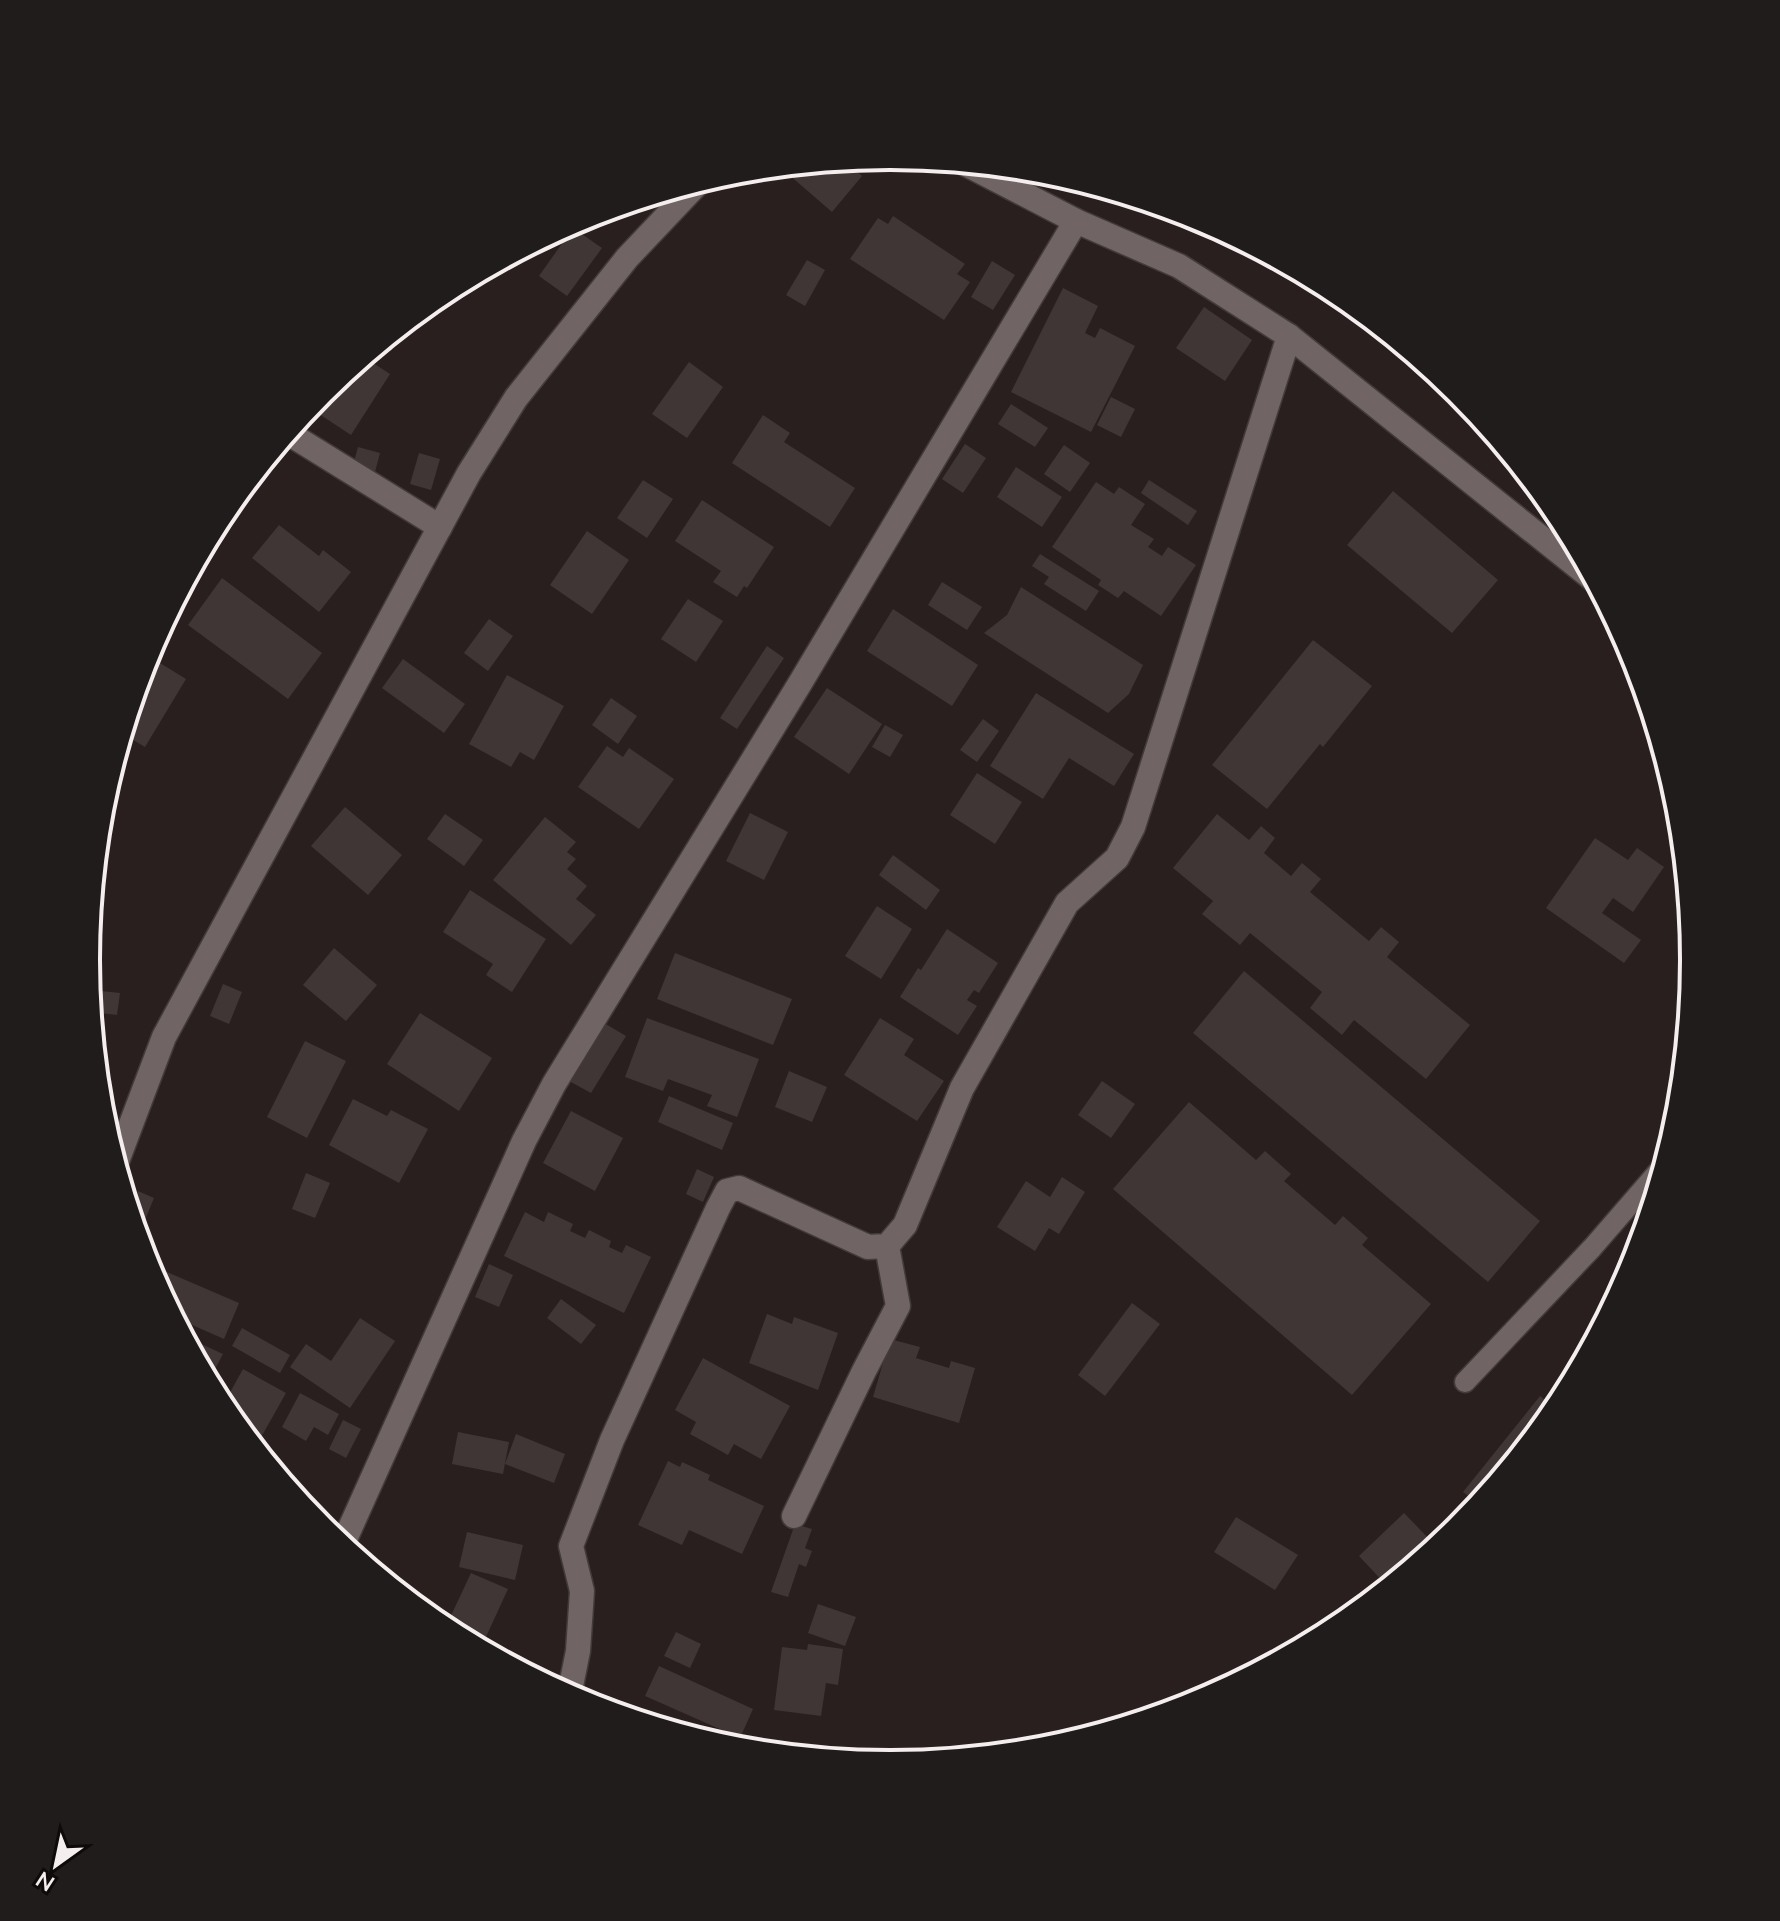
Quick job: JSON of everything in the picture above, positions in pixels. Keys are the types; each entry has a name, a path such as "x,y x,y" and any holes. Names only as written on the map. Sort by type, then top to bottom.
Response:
{"street":[{"path":"1014,181 1076,221 1179,266 1289,336 1572,562"},
{"path":"123,1147 164,1037 469,473 516,398 627,258 684,198"},
{"path":"347,1534 524,1141 554,1084 799,685 1076,221"},
{"path":"572,1683 578,1651 582,1591 571,1546 612,1440 727,1191 739,1188 868,1247 887,1246 905,1225 962,1088 1067,903 1117,858 1133,827 1289,336"},
{"path":"297,439 440,527"},
{"path":"794,1516 898,1306 887,1246"}],"lane":[{"path":"1465,1382 1592,1248 1647,1185"}],"building":[{"path":"857,171 862,176 832,212 791,177"},
{"path":"893,216 965,264 957,274 970,282 944,320 850,259 878,218 888,224"},
{"path":"582,234 602,248 567,296 539,276 563,242"},
{"path":"807,260 825,270 805,306 786,295"},
{"path":"992,261 1015,275 993,310 971,297"},
{"path":"1063,288 1098,306 1085,333 1095,338 1100,328 1135,346 1091,432 1011,392"},
{"path":"1204,307 1252,340 1225,381 1176,348"},
{"path":"689,362 723,387 687,438 652,414"},
{"path":"374,363 390,374 351,435 320,414"},
{"path":"1111,397 1135,409 1121,437 1097,425"},
{"path":"1011,404 1048,428 1035,447 998,424"},
{"path":"763,415 790,433 784,442 855,488 830,527 732,463"},
{"path":"965,444 986,458 963,493 942,479"},
{"path":"1064,445 1090,463 1070,492 1044,474"},
{"path":"358,447 380,453 375,472 353,465"},
{"path":"419,453 440,459 431,490 410,484"},
{"path":"1016,467 1062,497 1042,527 997,497"},
{"path":"643,480 673,499 647,538 617,518"},
{"path":"1149,480 1197,511 1188,525 1141,493"},
{"path":"1096,482 1114,494 1119,487 1145,504 1131,525 1154,539 1148,547 1162,556 1168,547 1196,565 1161,616 1124,591 1118,598 1098,585 1101,580 1052,547"},
{"path":"1393,491 1498,580 1452,633 1347,545"},
{"path":"702,500 774,547 747,588 744,586 737,597 713,582 721,571 675,541"},
{"path":"279,525 319,556 323,550 351,572 319,612 252,558"},
{"path":"587,531 629,560 592,614 550,585"},
{"path":"1040,554 1099,591 1086,611 1044,584 1049,577 1032,566"},
{"path":"222,578 322,653 288,699 188,625"},
{"path":"942,582 982,607 967,630 928,605"},
{"path":"1021,587 1143,665 1129,694 1108,713 984,633 1007,615"},
{"path":"688,599 723,621 696,662 661,639"},
{"path":"893,609 978,665 952,706 867,651"},
{"path":"489,619 513,636 488,671 464,653"},
{"path":"1313,640 1372,686 1267,809 1212,765"},
{"path":"767,646 784,658 737,729 720,718"},
{"path":"403,659 465,704 444,733 382,688"},
{"path":"159,662 186,679 145,747 132,739"},
{"path":"507,675 564,706 534,760 520,752 511,767 469,744"},
{"path":"827,688 882,724 849,774 794,737"},
{"path":"1036,693 1134,754 1114,786 1069,758 1043,799 990,766"},
{"path":"611,698 637,716 618,744 592,725"},
{"path":"983,719 999,731 977,762 960,750"},
{"path":"885,725 903,735 890,757 872,747"},
{"path":"607,746 623,757 629,748 674,779 639,829 578,787"},
{"path":"977,773 1022,802 995,844 950,815"},
{"path":"345,807 402,855 368,895 311,846"},
{"path":"750,813 788,832 764,880 726,861"},
{"path":"445,814 483,840 464,866 427,839"},
{"path":"1217,814 1249,840 1261,826 1275,838 1264,853 1291,876 1302,863 1321,879 1310,892 1369,941 1381,927 1399,942 1387,957 1470,1025 1426,1079 1354,1020 1342,1035 1310,1008 1322,992 1250,933 1240,945 1202,914 1213,901 1173,868"},
{"path":"545,817 576,842 567,852 576,859 567,869 587,886 576,899 596,915 571,945 493,880"},
{"path":"1595,838 1628,860 1637,848 1664,867 1633,912 1613,898 1602,913 1641,940 1624,963 1546,908"},
{"path":"893,855 940,890 926,910 879,875"},
{"path":"470,890 546,939 512,992 486,975 493,964 443,932"},
{"path":"877,906 912,929 881,979 845,956"},
{"path":"947,929 998,963 979,993 974,990 967,1000 977,1006 958,1035 900,997"},
{"path":"334,948 377,985 346,1021 303,985"},
{"path":"675,953 792,999 773,1045 657,999"},
{"path":"1244,971 1540,1221 1488,1282 1193,1033"},
{"path":"223,984 242,992 229,1024 210,1016"},
{"path":"101,991 120,993 117,1015 102,1013"},
{"path":"420,1013 492,1058 459,1111 387,1064"},
{"path":"647,1018 759,1059 737,1117 707,1106 712,1095 668,1079 663,1091 625,1077"},
{"path":"880,1018 914,1039 904,1055 944,1081 917,1121 844,1075"},
{"path":"604,1023 626,1036 591,1093 569,1081"},
{"path":"305,1041 346,1061 307,1138 267,1117"},
{"path":"789,1071 827,1087 812,1122 775,1107"},
{"path":"1102,1081 1135,1104 1111,1138 1078,1115"},
{"path":"669,1096 733,1123 722,1150 658,1122"},
{"path":"353,1099 387,1116 391,1110 428,1129 399,1183 329,1145"},
{"path":"1189,1102 1256,1160 1265,1151 1291,1174 1284,1181 1335,1225 1343,1216 1368,1238 1362,1245 1431,1304 1352,1395 1113,1189"},
{"path":"571,1111 623,1138 595,1191 543,1163"},
{"path":"697,1169 714,1177 703,1202 686,1194"},
{"path":"306,1173 330,1183 315,1218 292,1209"},
{"path":"1062,1177 1085,1192 1059,1234 1049,1228 1035,1251 997,1227 1026,1181 1050,1197"},
{"path":"138,1191 154,1198 145,1221 142,1214 136,1195"},
{"path":"525,1212 544,1222 548,1212 573,1224 570,1231 585,1238 589,1230 611,1241 609,1247 622,1253 626,1245 651,1257 624,1313 504,1256"},
{"path":"489,1264 513,1275 499,1307 475,1297"},
{"path":"163,1270 239,1303 224,1339 188,1323"},
{"path":"561,1299 596,1325 581,1344 547,1318"},
{"path":"1132,1303 1160,1324 1105,1396 1078,1375"},
{"path":"767,1314 792,1324 794,1317 838,1333 818,1390 749,1363"},
{"path":"360,1318 395,1341 350,1408 290,1367 306,1344 331,1361"},
{"path":"242,1328 290,1355 280,1373 232,1346"},
{"path":"890,1339 920,1347 916,1358 949,1368 951,1361 975,1368 959,1423 873,1397"},
{"path":"199,1343 223,1354 215,1369"},
{"path":"703,1358 790,1406 761,1459 734,1444 728,1455 690,1434 696,1422 675,1410"},
{"path":"243,1369 286,1393 261,1438 230,1393"},
{"path":"300,1393 339,1414 328,1435 314,1427 306,1441 282,1427"},
{"path":"1540,1396 1546,1401 1484,1481 1469,1497 1463,1492"},
{"path":"343,1420 361,1429 346,1458 329,1449"},
{"path":"458,1432 509,1442 503,1474 452,1464"},
{"path":"516,1434 565,1454 554,1483 505,1464"},
{"path":"668,1461 680,1467 682,1462 710,1475 708,1480 764,1506 742,1554 689,1530 682,1545 638,1525"},
{"path":"1404,1513 1428,1538 1381,1579 1359,1556"},
{"path":"1236,1517 1298,1555 1275,1590 1214,1552"},
{"path":"795,1524 812,1529 805,1548 812,1551 806,1567 799,1564 788,1597 771,1592"},
{"path":"467,1532 523,1545 515,1580 459,1567"},
{"path":"471,1573 508,1589 485,1639 451,1617"},
{"path":"818,1604 856,1617 845,1646 808,1633"},
{"path":"676,1632 701,1644 690,1668 664,1656"},
{"path":"808,1644 843,1649 838,1685 826,1683 821,1716 774,1710 782,1647 807,1650"},
{"path":"659,1666 753,1709 741,1736 645,1696"}]}
